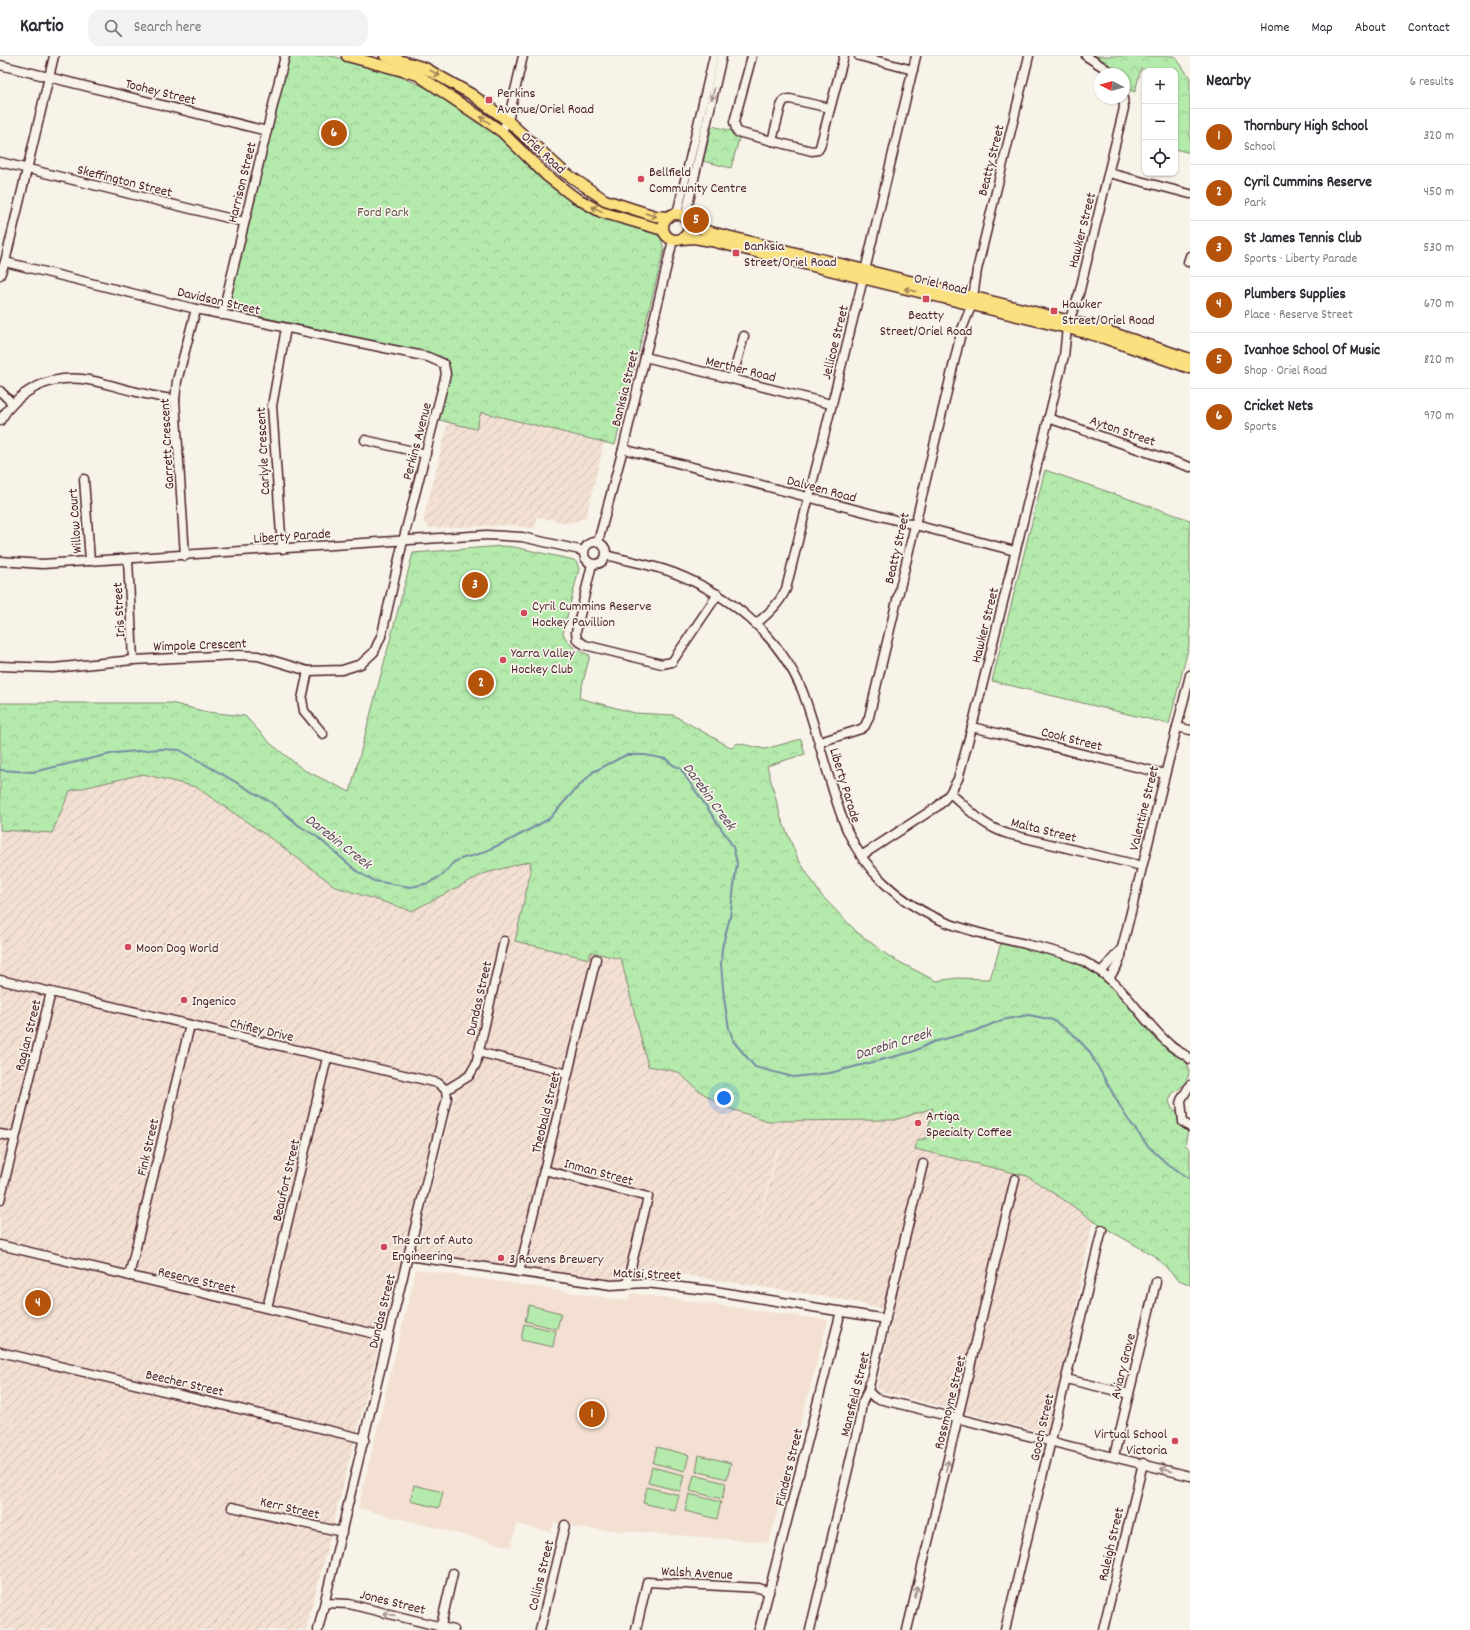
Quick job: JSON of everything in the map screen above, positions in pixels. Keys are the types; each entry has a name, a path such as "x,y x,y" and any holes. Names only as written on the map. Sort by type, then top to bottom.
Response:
{"main road":[{"name":"Oriel Road","path":"347,56 418,75 501,131 547,176 573,196 601,212 663,230"},
{"name":"Oriel Road","path":"386,56 425,68 471,94 508,121 564,172 605,200 655,216 679,218 707,231 864,274 1071,325 1107,331 1190,359"},
{"path":"679,218 688,231 678,239 665,234 663,230 664,221 679,218"},
{"name":"Oriel Road","path":"678,239 694,238 710,241 864,274"},
{"name":"Oriel Road","path":"1071,325 1190,368"}],"street":[{"path":"0,275 5,262 54,56"},
{"name":"Harrison Street","path":"222,315 284,56"},
{"path":"501,131 508,121 523,56"},
{"path":"697,144 714,56"},
{"path":"679,218 697,144 722,56"},
{"path":"752,56 734,122 735,128 738,132 744,134 812,151 818,150 820,147 844,56"},
{"path":"859,56 913,70"},
{"name":"Jellicoe Street","path":"756,623 775,607 786,589 916,56"},
{"name":"Beatty Street","path":"820,742 861,729 866,724 869,717 1029,56"},
{"path":"1086,56 1105,68"},
{"name":"Toohey Street","path":"0,65 267,131"},
{"path":"772,141 784,100 790,99 830,108"},
{"name":"Hawker Street","path":"862,856 938,806 950,793 961,771 1109,173 1124,108 1124,104"},
{"name":"Skeffington Street","path":"0,162 244,222"},
{"path":"1109,173 1190,194"},
{"name":"Banksia Street","path":"598,542 645,357 678,239"},
{"name":"Davidson Street","path":"5,262 222,315 428,357"},
{"name":"Garrett Crescent","path":"185,556 175,400 177,381 196,309"},
{"name":"Carlyle Crescent","path":"282,549 272,406 286,328"},
{"path":"732,379 744,336"},
{"name":"Perkins Avenue","path":"403,541 446,374 444,364 428,357"},
{"name":"Merther Road","path":"645,357 831,404"},
{"path":"0,421 12,403 33,388 49,382 65,379 92,381 175,400"},
{"path":"0,391 12,403"},
{"name":"Ayton Street","path":"1048,418 1190,467"},
{"path":"365,440 426,454"},
{"name":"Dalveen Road","path":"622,449 1015,551"},
{"name":"Willow Court","path":"84,479 90,561"},
{"name":"Liberty Parade","path":"0,560 42,564 185,556 486,535 506,535 542,540 584,551"},
{"name":"Wimpole Crescent","path":"0,666 53,668 133,660 238,655 258,656 308,671 342,670 361,664 374,652 382,634 403,541"},
{"path":"598,542 606,548 606,555 602,562 592,564 586,559 584,551 588,544 598,542"},
{"name":"Liberty Parade","path":"606,555 673,573 718,594 756,623 782,656 801,688 820,742 838,809 846,831 872,870 897,894 937,919 966,930 1072,956 1101,972 1109,978 1169,1045 1182,1052 1190,1059"},
{"name":"Iris Street","path":"128,559 133,660"},
{"path":"592,564 576,632 577,640 585,645 662,664 672,662 718,594"},
{"path":"308,671 302,699 304,711 323,734"},
{"name":"Valentine Street","path":"1109,978 1118,964 1190,675"},
{"name":"Cook Street","path":"972,727 1165,774"},
{"path":"1177,727 1190,730"},
{"name":"Malta Street","path":"950,793 977,818 987,825 1001,831 1142,866"},
{"name":"Dundas Street","path":"318,1630 447,1098 446,1090 469,1076 476,1064 504,941"},
{"name":"Valentine Street","path":"1101,972 1122,948"},
{"name":"Theobald Street","path":"519,1272 596,959"},
{"name":"Chifley Drive","path":"0,980 438,1083 446,1090"},
{"name":"Raglan Street","path":"0,1200 51,992"},
{"name":"Fink Street","path":"129,1276 190,1025"},
{"path":"478,1052 568,1074"},
{"name":"Beaufort Street","path":"267,1308 327,1058"},
{"path":"1190,1085 1181,1100 1183,1122 1190,1127"},
{"path":"0,1134 16,1137"},
{"name":"Mansfield Street","path":"810,1630 859,1423 862,1403 868,1391 923,1164"},
{"name":"Inman Street","path":"544,1170 648,1198 627,1284"},
{"name":"Rossmoyne Street","path":"907,1630 1015,1179"},
{"name":"Gooch Street","path":"1005,1630 1102,1230"},
{"name":"Reserve Street","path":"0,1245 388,1338"},
{"name":"Matisi Street","path":"408,1256 611,1285 636,1283 668,1285 886,1319"},
{"name":"Aviary Grove","path":"1114,1456 1156,1282"},
{"name":"Flinders Street","path":"760,1630 841,1311"},
{"name":"Beecher Street","path":"0,1352 364,1439"},
{"path":"1066,1379 1129,1394"},
{"path":"868,1391 875,1398 1143,1463 1190,1476"},
{"name":"Raleigh Street","path":"1103,1630 1143,1463"},
{"name":"Kerr Street","path":"232,1507 342,1532"},
{"name":"Collins Street","path":"540,1630 565,1525"},
{"path":"440,1628 454,1573"},
{"name":"Walsh Avenue","path":"636,1630 647,1582 759,1588 769,1592"},
{"name":"Jones Street","path":"325,1603 348,1604 440,1628 454,1630"}],"shaded area":[{"path":"481,412 604,443 586,518 569,523 537,517 535,529 510,525 430,528 423,522 448,422 476,428"},
{"path":"143,774 196,787 276,842 336,887 412,911 483,874 530,861 531,870 585,957 589,958 591,952 621,959 648,1066 678,1072 698,1090 722,1106 768,1121 895,1120 934,1107 926,1138 1008,1171 1027,1176 1093,1221 1050,1434 876,1390 894,1312 841,1299 638,1268 636,1275 616,1281 416,1253 460,1074 444,1091 306,1630 0,1630 0,830 52,833 70,791","holes":["778,1149 755,1241 768,1184"]},
{"path":"416,1269 628,1301 631,1293 828,1320 769,1542 578,1528 554,1522 551,1532 517,1524 511,1547 358,1508"}],"green space":[{"name":"Ford Park","path":"288,56 332,56 384,70 439,93 492,129 539,171 626,224 656,234 661,238 664,250 615,445 481,412 476,429 439,420 450,370 447,360 441,356 233,311 229,307 228,302"},
{"path":"1092,56 1175,56 1190,78 1190,153 1178,150 1178,68 1141,68 1135,92 1130,90 1130,68 1112,68"},
{"path":"712,126 733,131 740,135 731,168 703,161"},
{"path":"1045,470 1190,520 1190,641 1169,724 992,681"},
{"path":"502,546 514,547 574,560 577,563 579,569 563,633 568,642 574,648 590,655 579,698 635,713 673,715 732,748 737,743 765,749 801,739 805,754 767,766 781,818 798,859 821,895 857,932 890,957 936,981 957,978 990,979 1001,943 1066,959 1086,968 1109,984 1128,1004 1155,1037 1168,1050 1185,1061 1189,1068 1188,1077 1184,1084 1172,1094 1169,1101 1172,1109 1179,1112 1180,1122 1188,1130 1185,1145 1190,1149 1190,1285 1177,1279 1156,1257 1093,1221 1027,1176 915,1149 917,1140 926,1138 933,1108 895,1120 768,1121 722,1106 698,1090 678,1072 648,1066 621,959 591,952 589,959 515,941 531,870 530,861 483,874 412,911 336,887 276,842 196,787 143,774 70,791 52,833 0,830 0,703 171,703 207,712 245,716 271,744 304,770 350,792 413,553"},
{"path":"529,1305 561,1313 557,1329 525,1321"},
{"path":"524,1324 556,1331 553,1347 521,1340"},
{"path":"657,1447 689,1455 685,1471 653,1463"},
{"path":"699,1455 731,1463 727,1479 696,1471"},
{"path":"652,1467 684,1475 680,1491 648,1483"},
{"path":"694,1475 726,1483 722,1499 690,1491"},
{"path":"414,1485 443,1492 439,1508 410,1501"},
{"path":"647,1487 679,1495 675,1511 643,1503"},
{"path":"689,1494 721,1502 717,1519 685,1511"}],"waterway":[{"name":"Darebin Creek","path":"0,770 33,772 115,753 160,749 180,750 272,803 301,827 316,836 358,872 374,881 411,887 429,883 444,874 453,863 460,859 479,854 512,839 549,819 593,772 626,755 645,755 666,759 673,765 680,768 733,847 737,863 730,917 722,948 721,964 724,999 729,1028 734,1042 755,1067 793,1077 830,1073 912,1052 933,1042 975,1031 1002,1020 1029,1015 1053,1020 1073,1034 1089,1051 1125,1115 1147,1145 1165,1162 1190,1179"}],"place":[{"name":"Perkins Avenue/Oriel Road","path":"489,100"},
{"name":"Cricket Nets","path":"334,133"},
{"name":"Bellfield Community Centre","path":"641,179"},
{"name":"Ivanhoe School Of Music","path":"696,220"},
{"name":"Banksia Street/Oriel Road","path":"736,253"},
{"name":"Beatty Street/Oriel Road","path":"926,299"},
{"name":"Hawker Street/Oriel Road","path":"1054,311"},
{"name":"St James Tennis Club","path":"475,585"},
{"name":"Cyril Cummins Reserve Hockey Pavillion","path":"524,613"},
{"name":"Yarra Valley Hockey Club","path":"503,660"},
{"name":"Cyril Cummins Reserve","path":"481,683"},
{"name":"Moon Dog World","path":"128,947"},
{"name":"Ingenico","path":"184,1000"},
{"name":"Artiga Specialty Coffee","path":"918,1123"},
{"name":"The art of Auto Engineering","path":"384,1247"},
{"name":"3 Ravens Brewery","path":"501,1258"},
{"name":"Plumbers Supplies","path":"38,1303"},
{"name":"Thornbury High School","path":"592,1414"},
{"name":"Virtual School Victoria","path":"1175,1441"}]}
